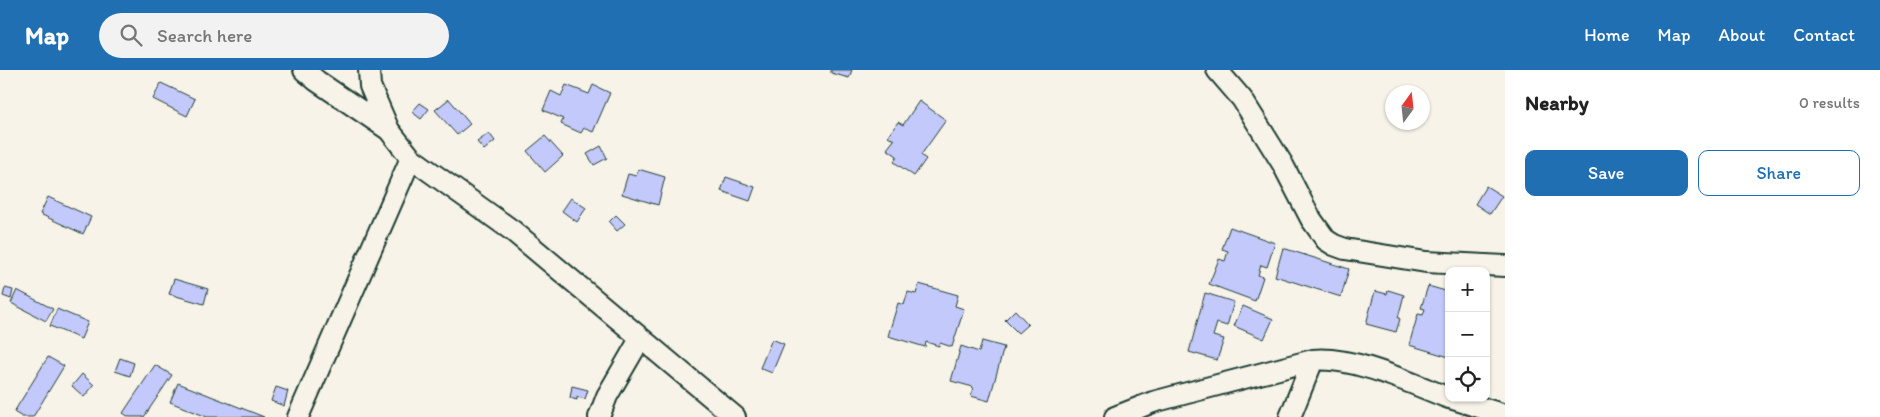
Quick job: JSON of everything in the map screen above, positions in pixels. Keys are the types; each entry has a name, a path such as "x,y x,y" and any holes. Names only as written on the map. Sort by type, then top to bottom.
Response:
{"street":[{"path":"304,70 389,130"},
{"path":"369,70 370,86 389,130 410,158 513,231 735,417"},
{"path":"1217,70 1242,99 1282,163 1312,219 1326,240 1334,246 1426,262 1505,266"},
{"path":"298,417 410,158"},
{"path":"599,417 607,396 640,339"},
{"path":"1290,417 1313,360"},
{"path":"1115,417 1153,402 1313,360 1337,360 1377,371 1445,396"},
{"path":"1463,402 1505,415"}],"building":[{"path":"831,70 852,70 849,78 831,73"},
{"path":"161,83 195,99 187,116 153,99"},
{"path":"566,85 589,94 593,85 610,93 593,132 584,128 581,133 561,124 563,119 543,110 551,91 561,96"},
{"path":"449,99 470,124 457,135 435,110"},
{"path":"919,101 946,120 921,155 926,159 914,176 894,162 897,156 887,149 894,140 888,136 898,122 903,125"},
{"path":"420,103 429,109 421,119 412,112"},
{"path":"489,133 495,141 484,150 477,142"},
{"path":"545,136 563,156 545,172 527,151"},
{"path":"601,146 607,158 594,165 587,154"},
{"path":"638,169 665,177 658,205 622,194 628,174 636,176"},
{"path":"726,177 755,187 750,201 721,191"},
{"path":"1486,186 1502,196 1490,214 1475,204"},
{"path":"48,197 91,217 83,234 40,214"},
{"path":"571,198 586,208 577,222 562,211"},
{"path":"616,215 625,224 617,231 609,222"},
{"path":"1230,227 1275,243 1267,267 1261,265 1258,275 1263,277 1255,301 1209,284 1219,259 1225,261 1228,251 1222,249"},
{"path":"1283,248 1349,269 1341,297 1275,276"},
{"path":"174,279 208,289 204,304 169,294"},
{"path":"919,284 958,295 955,306 964,309 952,347 940,343 939,346 926,342 925,347 888,336 898,303 904,305 908,292 916,294"},
{"path":"1428,286 1445,291 1445,356 1409,345 1418,314 1423,315 1425,309 1421,308"},
{"path":"5,288 13,290 11,299 3,296"},
{"path":"17,290 53,309 46,321 11,303"},
{"path":"1388,290 1404,295 1396,332 1366,324 1375,291 1387,294"},
{"path":"1205,293 1234,302 1227,326 1217,323 1213,336 1224,339 1217,360 1189,352"},
{"path":"1243,306 1273,319 1264,339 1234,326"},
{"path":"57,309 88,322 81,339 50,326"},
{"path":"1015,310 1028,324 1018,333 1005,320"},
{"path":"772,339 784,344 772,373 760,368"},
{"path":"982,341 1004,347 989,401 971,396 973,387 951,381 961,346 979,352"},
{"path":"48,357 64,366 33,417 22,417 14,412"},
{"path":"120,358 134,363 130,376 115,371"},
{"path":"155,365 172,375 144,417 129,417 123,413"},
{"path":"82,374 94,385 84,397 72,386"},
{"path":"178,383 264,417 207,417 170,402"},
{"path":"572,386 588,390 585,399 577,397 577,400 570,398"},
{"path":"276,387 288,391 284,406 271,401"}]}
